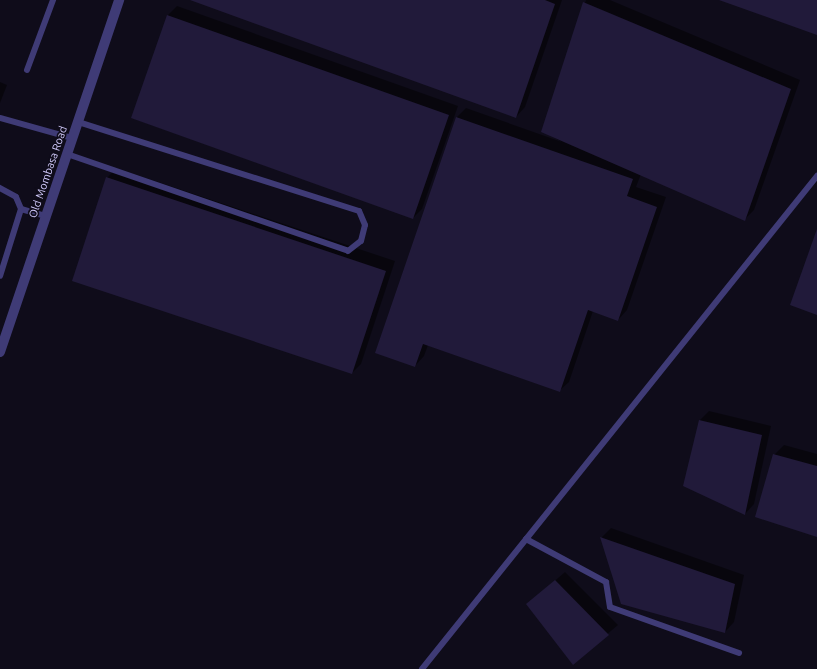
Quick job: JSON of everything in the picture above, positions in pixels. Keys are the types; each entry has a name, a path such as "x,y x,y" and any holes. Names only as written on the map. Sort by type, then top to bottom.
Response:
{"street":[{"name":"Old Mombasa Road","path":"0,352 119,0"}],"lane":[{"path":"27,70 52,0"},
{"path":"0,118 72,138"},
{"path":"67,154 348,251 361,240 365,225 359,212 78,122"},
{"path":"422,669 817,176"},
{"path":"0,188 16,197 21,209 0,276"},
{"path":"21,209 46,216"},
{"path":"526,539 606,582 610,607 739,653"}],"building":[{"path":"190,0 545,0 555,4 516,118"},
{"path":"719,0 817,0 817,35"},
{"path":"583,2 791,89 745,221 541,132"},
{"path":"167,15 449,115 413,219 131,118"},
{"path":"456,117 633,179 627,196 657,207 618,321 588,310 560,392 423,344 415,367 375,353"},
{"path":"106,177 386,271 352,374 72,281"},
{"path":"817,229 817,315 790,305"},
{"path":"699,420 762,435 745,515 683,486"},
{"path":"773,454 817,466 817,537 755,517"},
{"path":"600,537 735,584 725,633 621,604"},
{"path":"555,580 609,635 573,665 526,604"}]}
